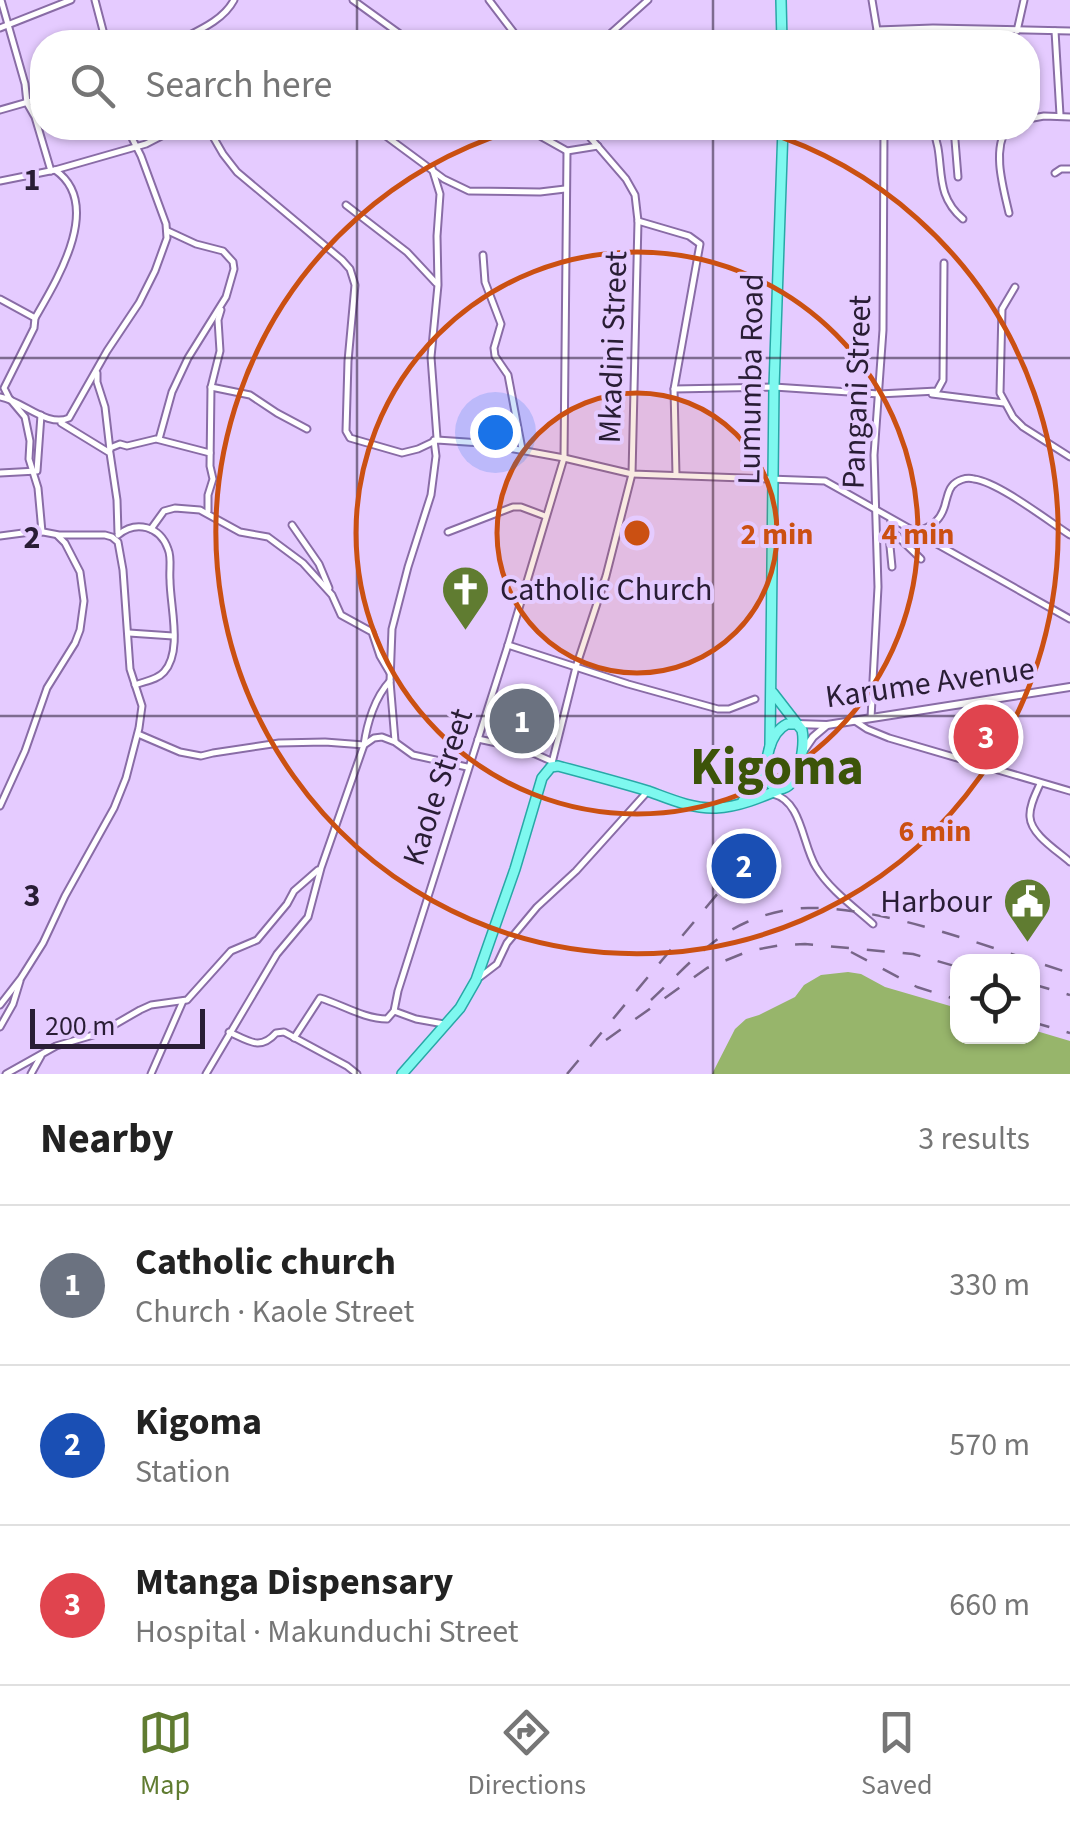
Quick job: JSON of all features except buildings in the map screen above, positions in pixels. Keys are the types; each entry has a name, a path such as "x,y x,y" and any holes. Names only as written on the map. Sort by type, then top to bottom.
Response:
{"main road":[{"path":"781,0 782,30"},
{"name":"Lumumba Road","path":"766,774 772,690 774,387 782,140"},
{"path":"402,1074 460,1008 476,980 542,778 551,764 704,808 770,794 792,780 804,735 772,690"},
{"path":"770,746 782,725 797,724"},
{"path":"766,774 770,786 783,788"},
{"path":"741,803 766,774"}],"street":[{"path":"0,0 30,107"},
{"path":"0,28 71,0"},
{"path":"95,0 103,30"},
{"path":"197,30 222,16 234,0"},
{"path":"353,0 394,30"},
{"path":"489,0 512,30"},
{"path":"615,30 648,0"},
{"path":"872,0 878,30 1017,30 1024,0"},
{"path":"1040,31 1070,30"},
{"path":"1054,31 1060,115"},
{"path":"0,110 28,103"},
{"path":"1040,118 1070,117"},
{"path":"42,532 38,488 28,459 30,441 25,417 5,392 5,383 30,336 77,227 68,182 53,170 43,140"},
{"path":"54,420 66,421 73,414 139,303 155,272 168,231 133,140"},
{"path":"0,181 53,170 154,140"},
{"path":"215,140 237,172 350,269 355,292 348,362 348,436 402,452 436,440 522,449 632,474 825,481 1070,619"},
{"path":"391,140 454,186 469,191 565,189"},
{"path":"546,140 567,152 598,146"},
{"path":"593,140 633,188 638,221 690,236 700,244 674,389 676,475"},
{"name":"Pangani Street","path":"871,718 878,587 874,454 883,330 884,140"},
{"path":"937,140 942,190 963,219"},
{"path":"955,140 958,177"},
{"path":"1001,140 1009,212"},
{"name":"Kaole Street","path":"394,1011 564,458 567,152"},
{"path":"395,742 390,682 392,629 431,496 436,456 431,357 438,285 440,194 432,168"},
{"path":"1055,173 1070,170"},
{"path":"346,205 407,252 438,285"},
{"name":"Mkadini Street","path":"551,764 632,474 638,221"},
{"path":"168,231 220,250 234,269 218,320 220,351 211,387 213,479 208,496 209,514"},
{"path":"483,254 486,282 501,324 495,356 508,375 522,449"},
{"path":"674,389 774,387 878,394 937,391 943,380 944,263"},
{"path":"1015,287 1002,309 999,378 1004,402 1032,435 1070,457"},
{"path":"0,299 35,318"},
{"path":"158,439 176,381 222,307"},
{"path":"0,1004 50,931 114,808 138,734 142,706 130,668 117,500 97,368"},
{"path":"211,387 250,395 308,429"},
{"path":"922,393 1004,402"},
{"path":"0,397 9,398 110,450"},
{"path":"0,474 37,472 42,415"},
{"path":"110,450 120,444 158,439 210,453"},
{"path":"915,533 941,517 954,483 974,478 1008,494 1070,535"},
{"path":"448,532 513,507 545,516"},
{"path":"151,529 168,509 209,514 240,532 268,537 303,563 332,596"},
{"path":"892,520 892,567"},
{"path":"292,524 319,564 341,615 372,632 390,673"},
{"path":"118,539 130,528 146,526 158,533 168,549 174,650 163,674 135,685"},
{"path":"890,529 921,559"},
{"path":"0,536 42,532 118,539"},
{"path":"0,806 26,752 42,701 75,644 82,620 84,602 78,567 55,535"},
{"path":"129,633 174,636"},
{"path":"508,646 718,709 729,709 755,698"},
{"path":"206,1074 277,954 308,917 374,710 380,693 390,682"},
{"name":"Karume Avenue","path":"797,724 827,725 1070,688"},
{"path":"855,720 889,738 1070,791"},
{"path":"802,752 827,725"},
{"path":"138,734 180,752 201,756 278,743 364,744 382,737 413,755 468,767"},
{"path":"477,738 524,750 551,764"},
{"path":"1040,784 1030,810 1032,824 1070,862"},
{"path":"476,980 497,964 507,944 537,907 576,872 648,792"},
{"path":"770,794 782,796 791,805 807,850 821,875 872,924"},
{"path":"6,1074 56,1046 92,1037 151,1005 191,997 231,950 257,940 294,890 321,868"},
{"path":"0,1027 18,994 21,978"},
{"path":"294,1038 320,998 373,1018 387,1019 394,1011 444,1024"},
{"path":"151,1074 182,1001"},
{"path":"229,1032 259,1044 268,1043 280,1031 357,1074"},
{"path":"31,1074 43,1053"}],"shaded area":[{"path":"861,974 885,987 950,1006 950,1044 1040,1044 1040,1032 1070,1041 1070,1074 712,1074 735,1029 746,1019 795,997 804,985 821,975"}],"railway":[{"path":"567,1074 764,838"},
{"path":"651,1000 696,956 733,929 769,914 800,908 872,914 906,922 1070,973"},
{"path":"606,1040 707,968 749,951 805,944 913,954 950,965"},
{"path":"851,952 917,987 950,997"},
{"path":"1040,986 1070,995"},
{"path":"1040,1024 1070,1033"}],"place":[{"name":"Catholic Church","path":"465,632"},
{"name":"Catholic church","path":"522,721"},
{"name":"Mtanga Dispensary","path":"986,737"},
{"name":"Kigoma","path":"744,866"},
{"name":"Harbour","path":"1027,944"}],"district":[{"name":"Kigoma","path":"777,768"}]}
